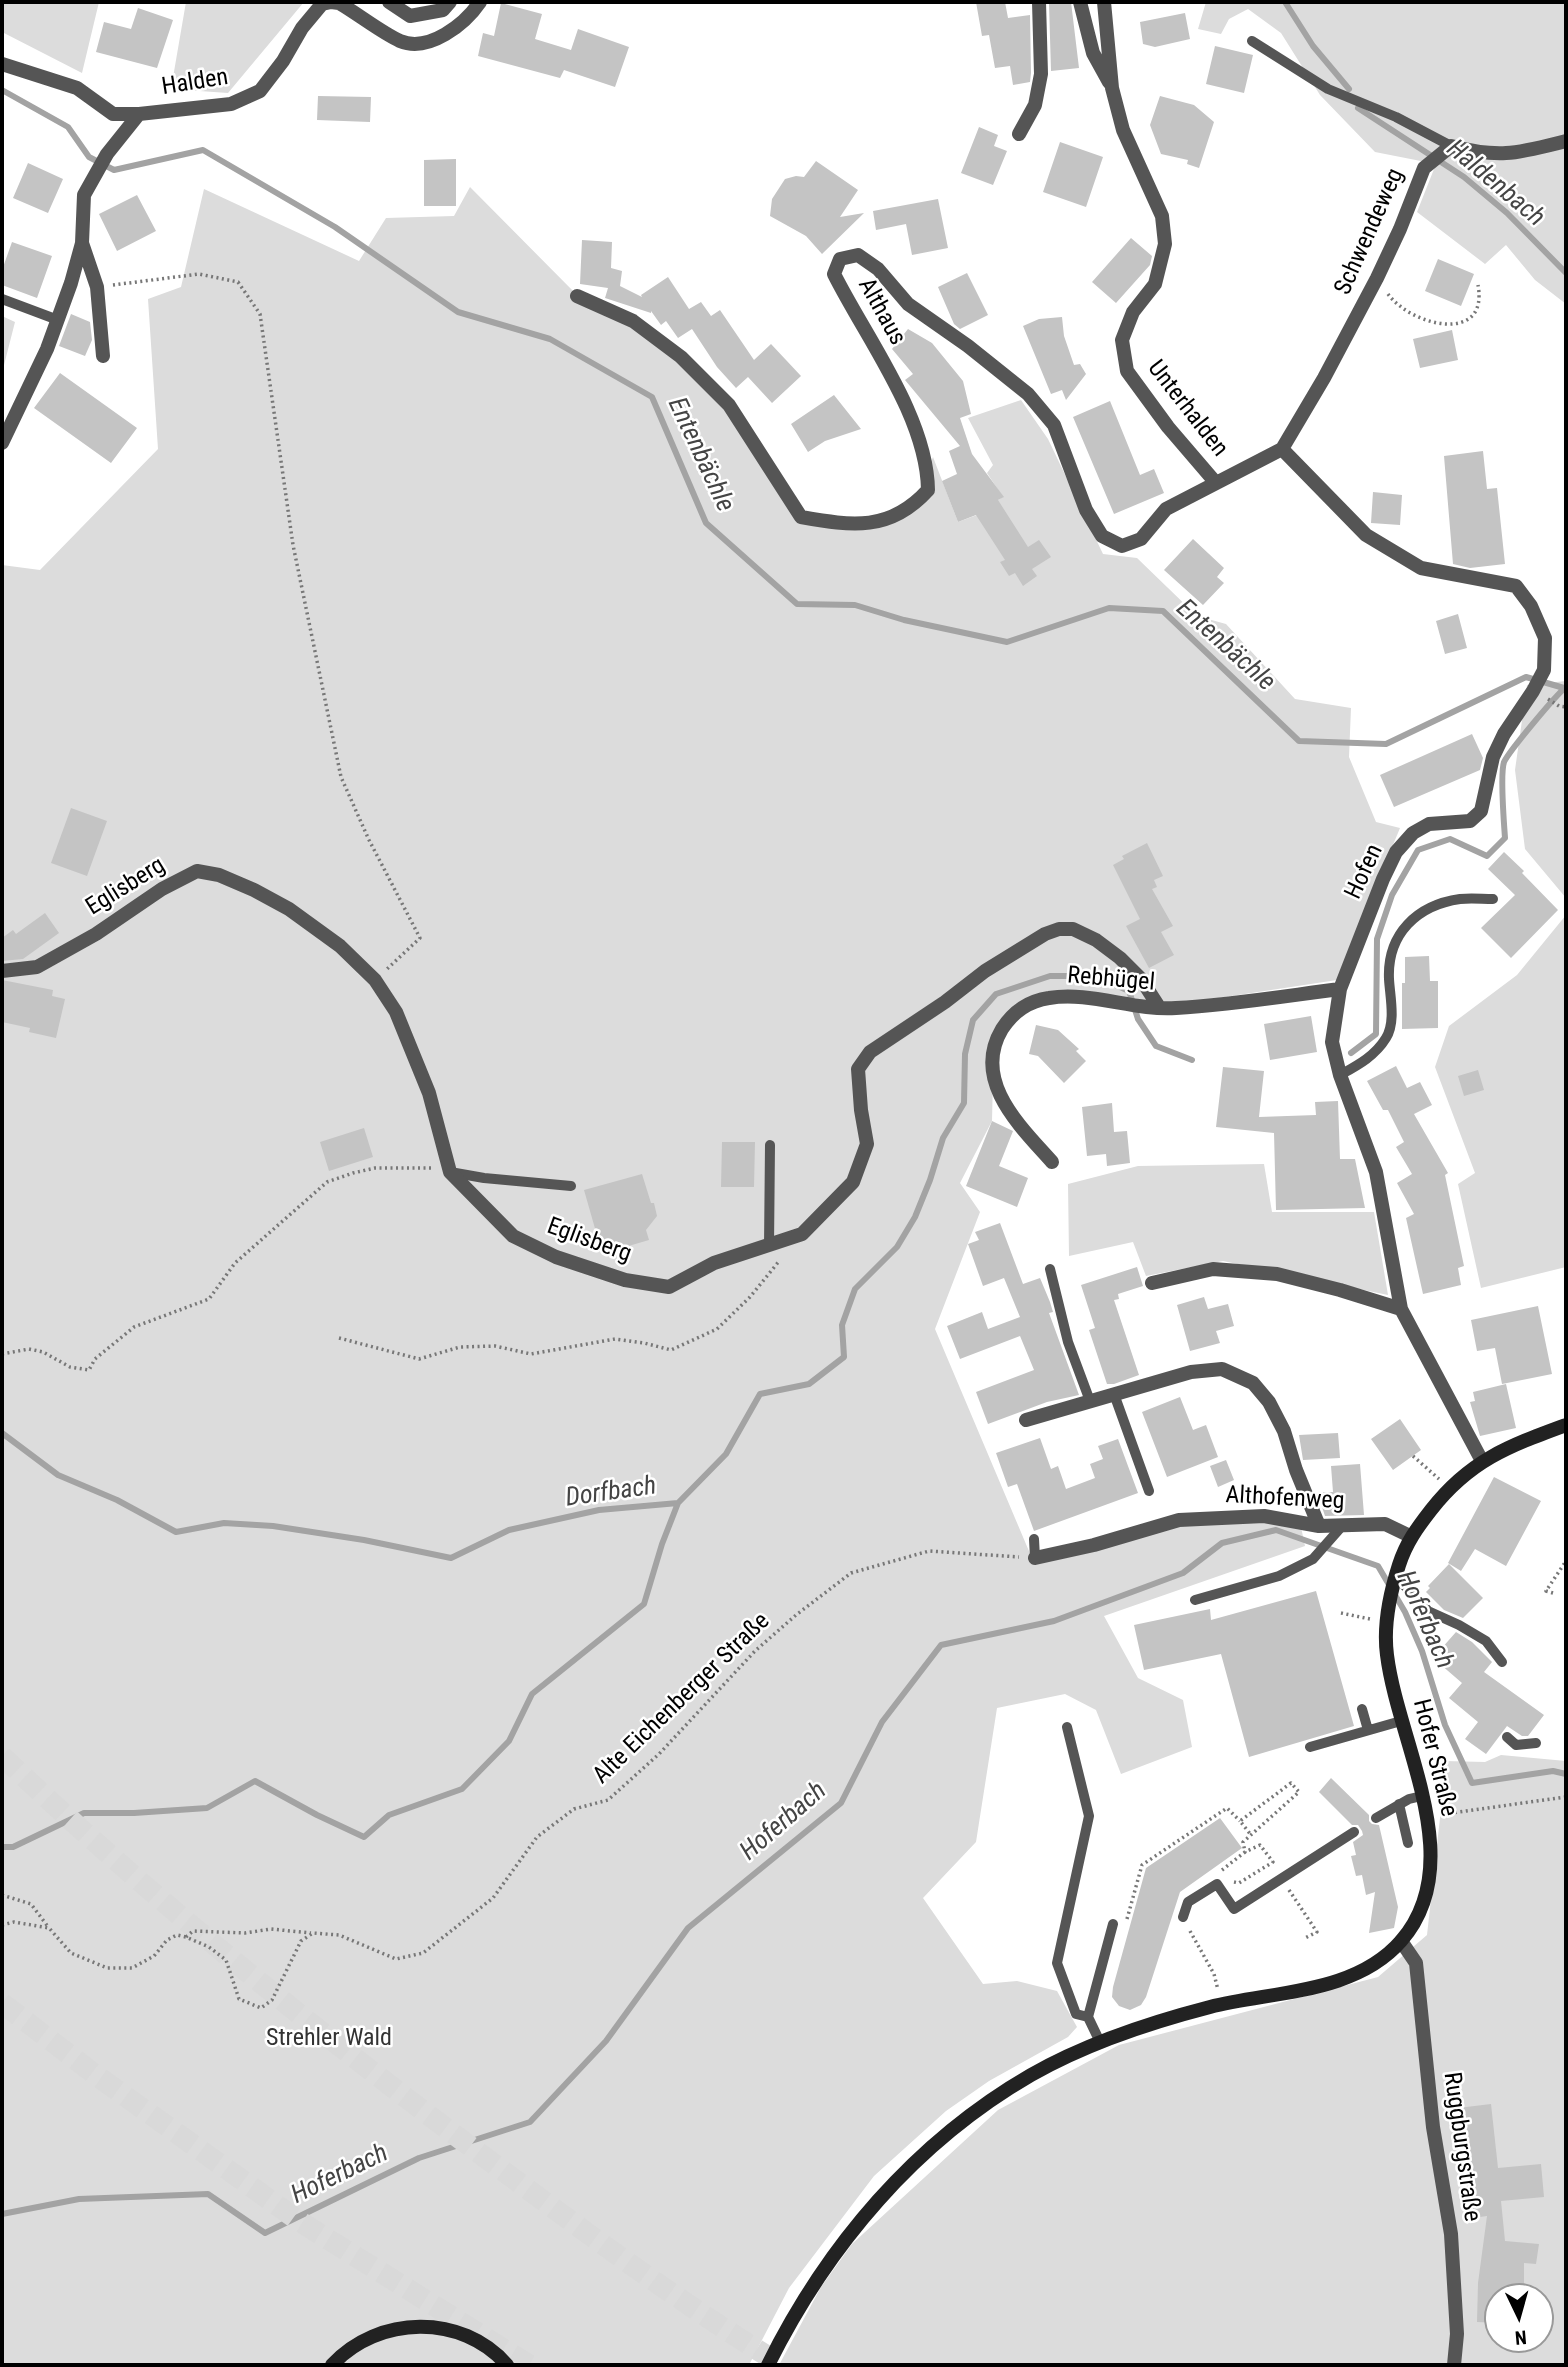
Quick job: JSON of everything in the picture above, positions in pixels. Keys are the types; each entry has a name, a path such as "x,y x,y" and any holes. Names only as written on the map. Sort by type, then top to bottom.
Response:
{"street":[{"path":"389,2 410,16 443,10 450,2"},
{"name":"Halden","path":"2,64 77,88 113,114 139,114 231,104 260,91 283,61 302,28 322,4 339,3 391,36 403,42 414,43 444,34 458,25 480,2"},
{"path":"1019,134 1035,105 1041,74 1039,2"},
{"name":"Unterhalden","path":"1080,2 1093,53 1112,88"},
{"name":"Unterhalden","path":"1104,2 1112,88 1123,130 1162,216 1165,244 1155,284 1133,312 1122,340 1127,371 1168,427 1216,483"},
{"name":"Halden","path":"2,443 58,320 82,243 84,195 107,154 139,114"},
{"path":"1451,146 1481,154 1515,154 1566,141"},
{"name":"Schwendeweg","path":"1282,449 1377,278 1424,168 1451,146"},
{"name":"Halden","path":"82,243 97,287 103,356"},
{"name":"Althaus","path":"577,296 633,321 691,367 729,405 801,517 836,524 873,524 914,505 928,490 928,475 921,444 892,380 834,274 840,259 858,255 878,269 908,304 968,346 1028,394 1054,425 1086,510 1102,536 1122,546 1142,539 1166,509 1282,449"},
{"name":"Hofen","path":"1282,449 1366,535 1422,568 1516,586 1531,606 1545,638 1544,670 1538,694 1504,734 1493,757 1481,811 1471,821 1429,824 1413,833 1396,852 1382,879 1340,989 1332,1042 1340,1074 1376,1172 1401,1309 1482,1461"},
{"name":"Eglisberg","path":"2,971 37,967 96,934 162,888 197,871 231,880 289,909 340,946 375,980 396,1012 407,1036 429,1093 450,1172 513,1236 556,1257 625,1280 669,1287 714,1263 802,1234 853,1182 858,1170 867,1144 858,1069 870,1052 945,1002 985,971 1045,934 1059,929 1073,929 1096,940 1120,958 1141,979 1160,1007"},
{"name":"Rebhügel","path":"1052,1162 1010,1115 993,1078 993,1060 998,1037 1012,1015 1030,1003 1049,998 1081,998 1173,1009 1340,989"},
{"path":"1152,1283 1213,1269 1277,1274 1401,1309"},
{"path":"1026,1420 1191,1371 1222,1369 1253,1383 1269,1402 1284,1431 1319,1527"},
{"name":"Hofer Straße","path":"768,2365 815,2283 858,2223 905,2171 944,2135 988,2103 1032,2074 1100,2042 1217,2000 1299,1990 1358,1973 1380,1961 1401,1941 1416,1920 1428,1890 1432,1854 1422,1796 1386,1655 1385,1631 1394,1579 1410,1536 1447,1489 1482,1461 1517,1442 1566,1425"},
{"name":"Althofenweg","path":"1035,1558 1094,1545 1180,1520 1264,1516 1319,1527 1385,1524 1410,1536"},
{"name":"Ruggburgstraße","path":"1401,1941 1416,1963 1433,2127 1451,2234 1457,2334 1454,2365"},
{"path":"332,2365 359,2343 378,2333 424,2326 454,2330 477,2341 507,2365"}],"lane":[{"path":"1252,41 1328,89 1395,117 1451,146"},
{"path":"2,299 58,320"},
{"path":"1340,1074 1373,1055 1388,1036 1391,1020 1390,954 1401,930 1411,919 1431,906 1462,899 1493,900"},
{"path":"769,1246 770,1145"},
{"path":"450,1172 571,1186"},
{"path":"1050,1269 1068,1342 1090,1401"},
{"path":"1114,1394 1149,1491"},
{"path":"1195,1600 1279,1576 1313,1559 1343,1525"},
{"path":"1034,1539 1035,1558"},
{"path":"1394,1579 1427,1611 1486,1641 1502,1662"},
{"path":"1362,1709 1365,1732"},
{"path":"1310,1747 1401,1721"},
{"path":"1067,1727 1089,1816 1057,1963 1076,2014 1088,2017"},
{"path":"1507,1737 1516,1745 1536,1743"},
{"path":"1376,1818 1409,1799 1422,1796"},
{"path":"1382,1800 1395,1807 1408,1843"},
{"path":"1183,1917 1188,1902 1217,1884 1234,1909 1354,1832"},
{"path":"1100,2042 1088,2017 1113,1924"}],"path":[{"path":"97,287 199,274 238,282 260,314 293,545 341,777 369,840 420,938 375,980"},
{"path":"1377,278 1397,306 1421,319 1450,326 1468,319 1476,309 1480,293 1478,285"},
{"path":"1538,694 1566,707"},
{"path":"2,1354 29,1349 43,1352 70,1367 89,1370 95,1359 134,1327 209,1299 235,1263 327,1182 353,1172 375,1168 425,1167 450,1172"},
{"path":"339,1338 419,1359 460,1347 495,1346 531,1354 615,1339 671,1350 717,1329 750,1297 802,1234"},
{"path":"1413,1456 1435,1475"},
{"name":"Alte Eichenberger Straße","path":"186,1937 193,1931 245,1933 271,1929 339,1935 396,1959 423,1953 493,1898 537,1838 574,1809 608,1800 659,1754 755,1650 851,1573 929,1551 1035,1558"},
{"path":"1553,1593 1546,1591 1566,1561"},
{"path":"1342,1613 1376,1620"},
{"path":"1240,1821 1291,1783 1299,1792 1243,1842 1245,1852"},
{"path":"1438,1815 1566,1797"},
{"path":"1142,1865 1227,1808 1251,1835"},
{"path":"1260,1845 1273,1862 1239,1883 1217,1884 1221,1870 1245,1852 1260,1845"},
{"path":"1280,1895 1290,1889 1317,1932 1306,1938"},
{"path":"2,1895 31,1904 71,1953 107,1968 132,1968 154,1955 166,1940 177,1935 209,1947 226,1960 239,1999 261,2008 272,2000 301,1941 313,1933"},
{"path":"1183,1917 1214,1974 1217,2000"},
{"path":"2,1925 14,1922 49,1928"}],"green space":[{"path":"2,2 99,2 82,73 2,32"},
{"path":"186,2 304,2 228,93 171,89"},
{"path":"1206,2 1566,2 1566,304 1535,280 1506,245 1485,264 1417,212 1436,164 1375,152 1320,95 1281,33 1248,9 1229,19 1221,34 1198,29"},
{"name":"Strehler Wald","path":"470,187 577,295 633,321 729,405 801,517 873,524 914,505 933,457 958,522 993,509 992,504 1003,497 987,473 993,465 968,418 1021,400 1048,439 1103,554 1137,558 1197,616 1226,624 1295,699 1351,708 1349,757 1376,822 1400,828 1337,980 1159,1007 1030,1003 998,1037 992,1121 960,1183 980,1212 935,1329 1034,1563 1180,1523 1264,1520 1301,1527 1305,1546 1104,1616 1138,1678 1183,1700 1192,1747 1121,1774 1096,1710 1065,1694 997,1708 976,1842 923,1898 983,1984 1017,1981 1057,1991 1077,2027 1068,2037 989,2081 946,2111 874,2176 789,2288 749,2365 2,2365 2,565 40,570 158,449 148,299 181,287 204,189 359,261 386,218 454,216"},
{"path":"2,316 15,322 2,373"},
{"path":"1566,681 1566,898 1525,849 1515,770 1527,685"},
{"path":"1566,915 1566,1267 1481,1288 1458,1184 1475,1173 1435,1067 1449,1026 1517,975"},
{"path":"1264,1164 1272,1212 1374,1212 1388,1295 1223,1261 1146,1276 1133,1242 1069,1256 1068,1184 1138,1166"},
{"path":"1501,1755 1566,1761 1566,2365 779,2365 821,2287 852,2244 998,2110 1119,2045 1378,1977 1427,1935 1444,1761 1485,1762"}],"building":[{"path":"976,2 1005,2 1008,18 1030,15 1030,82 1013,85 1010,66 995,68 989,35 982,36"},
{"path":"1071,2 1079,68 1051,71 1049,4"},
{"path":"501,3 542,14 535,39 571,50 578,29 629,47 615,87 564,70 560,78 478,56 483,33 494,36"},
{"path":"138,8 173,20 157,68 96,52 104,22 131,29"},
{"path":"1185,13 1190,39 1155,47 1143,44 1140,22"},
{"path":"1215,46 1253,55 1244,93 1206,84"},
{"path":"318,96 371,97 370,122 317,120"},
{"path":"1160,96 1194,105 1214,122 1199,168 1187,164 1188,160 1161,154 1150,125"},
{"path":"979,127 998,135 994,146 1007,151 993,185 961,173"},
{"path":"1060,142 1103,157 1086,207 1043,192"},
{"path":"456,159 456,206 424,206 424,160"},
{"path":"816,161 858,190 840,217 864,213 822,254 806,236 770,216 772,199 785,179 804,177"},
{"path":"28,163 63,179 48,213 13,198"},
{"path":"137,195 156,231 117,251 99,214"},
{"path":"938,199 948,248 912,255 906,224 876,230 873,211"},
{"path":"1131,238 1152,256 1150,265 1116,303 1092,282"},
{"path":"582,240 612,242 611,268 622,271 620,286 642,297 641,295 668,277 689,309 701,302 711,316 720,310 754,360 771,344 801,376 772,403 748,377 736,388 717,367 692,329 678,338 666,321 661,325 651,311 605,298 608,288 580,284"},
{"path":"12,242 52,256 37,298 2,285 2,270"},
{"path":"1438,259 1474,274 1461,306 1425,291"},
{"path":"967,273 988,315 960,329 954,324 938,287"},
{"path":"71,314 90,322 92,340 85,356 59,346"},
{"path":"1062,317 1064,336 1074,365 1080,364 1086,374 1066,400 1062,390 1051,394 1023,326 1039,319"},
{"path":"908,329 932,343 963,381 971,414 960,418 972,454 1004,497 998,500 1028,547 1039,540 1051,557 1032,569 1037,576 1023,586 1015,573 1009,576 1000,562 1005,560 976,515 958,522 942,481 957,474 949,451 960,446 905,380 913,374 892,349"},
{"path":"1452,330 1458,360 1420,368 1413,339"},
{"path":"60,373 137,428 111,463 34,408"},
{"path":"834,395 861,429 825,441 808,452 791,424"},
{"path":"1110,401 1140,475 1154,469 1164,493 1114,514 1073,417"},
{"path":"1483,451 1487,489 1497,488 1505,564 1470,568 1453,564 1444,456"},
{"path":"1373,492 1402,495 1400,525 1371,523"},
{"path":"1193,539 1224,568 1217,577 1224,583 1203,605 1164,570"},
{"path":"1458,614 1467,648 1445,654 1436,621"},
{"path":"1472,734 1483,758 1480,770 1394,807 1380,775"},
{"path":"71,808 107,821 87,876 51,863"},
{"path":"1147,843 1163,876 1154,880 1157,887 1152,889 1173,926 1161,932 1174,955 1149,968 1126,926 1140,919 1113,865 1124,859 1122,856"},
{"path":"1504,852 1558,910 1511,958 1481,928 1515,895 1488,869"},
{"path":"45,913 59,933 23,959 2,961 2,938 13,930 16,934"},
{"path":"1429,956 1430,981 1438,981 1438,1028 1402,1029 1405,957"},
{"path":"2,980 53,990 52,996 65,999 56,1038 29,1032 30,1028 2,1022"},
{"path":"1311,1016 1317,1052 1270,1060 1264,1024"},
{"path":"1036,1025 1058,1030 1079,1049 1076,1051 1086,1061 1064,1083 1038,1056 1029,1054"},
{"path":"1396,1066 1407,1088 1420,1082 1432,1105 1414,1114 1448,1173 1445,1175 1464,1266 1458,1268 1461,1285 1423,1294 1406,1218 1414,1214 1397,1183 1412,1174 1396,1147 1404,1142 1388,1110 1383,1110 1367,1081"},
{"path":"1223,1067 1264,1071 1259,1117 1316,1115 1315,1102 1338,1101 1340,1159 1355,1159 1365,1208 1276,1210 1274,1133 1216,1127"},
{"path":"1478,1070 1484,1090 1464,1096 1458,1076"},
{"path":"1112,1103 1114,1132 1127,1131 1130,1163 1107,1166 1106,1154 1087,1156 1082,1107"},
{"path":"992,1121 1013,1131 999,1166 1028,1178 1017,1207 966,1186"},
{"path":"364,1128 373,1157 329,1171 320,1142"},
{"path":"722,1142 755,1142 754,1187 721,1187"},
{"path":"642,1174 657,1216 646,1230 649,1240 608,1252 606,1244 600,1246 584,1190"},
{"path":"1000,1223 1023,1284 1040,1278 1053,1312 1049,1313 1079,1395 1047,1402 988,1424 976,1392 1034,1370 1020,1336 960,1359 947,1326 982,1312 988,1329 1020,1317 1004,1278 983,1286 968,1244 979,1240 975,1232"},
{"path":"1137,1267 1143,1286 1118,1294 1119,1299 1114,1300 1139,1375 1107,1384 1089,1330 1095,1328 1081,1285"},
{"path":"1204,1297 1208,1309 1228,1304 1234,1326 1216,1331 1220,1343 1190,1351 1177,1305"},
{"path":"1538,1306 1552,1374 1502,1384 1495,1348 1477,1351 1471,1320"},
{"path":"1506,1384 1516,1428 1480,1436 1470,1402 1475,1401 1473,1392"},
{"path":"1180,1397 1193,1430 1206,1425 1218,1457 1167,1477 1142,1412"},
{"path":"1400,1419 1421,1450 1393,1470 1371,1439"},
{"path":"1338,1433 1340,1458 1303,1460 1299,1435"},
{"path":"1040,1438 1051,1469 1058,1466 1066,1489 1095,1478 1090,1464 1103,1459 1098,1446 1118,1439 1138,1493 1034,1531 1017,1484 1008,1487 996,1453"},
{"path":"1226,1460 1234,1480 1218,1487 1210,1466"},
{"path":"1360,1464 1364,1515 1325,1516 1321,1492 1333,1492 1331,1466"},
{"path":"1494,1477 1541,1501 1506,1566 1475,1549 1461,1571 1448,1563"},
{"path":"1449,1564 1483,1598 1463,1618 1444,1610 1426,1592 1430,1588 1428,1586"},
{"path":"1316,1591 1354,1726 1249,1757 1221,1654 1144,1670 1134,1625 1210,1609 1211,1620"},
{"path":"1456,1632 1472,1642 1492,1662 1484,1672 1544,1715 1528,1736 1522,1736 1507,1726 1486,1754 1465,1739 1478,1722 1449,1698 1462,1683 1433,1658"},
{"path":"1331,1778 1369,1815 1372,1824 1379,1825 1398,1907 1394,1928 1369,1933 1375,1892 1366,1895 1362,1875 1356,1876 1351,1856 1356,1855 1353,1842 1363,1835 1358,1825 1352,1825 1319,1792"},
{"path":"1220,1818 1242,1848 1180,1892 1146,1997 1141,2005 1130,2010 1119,2006 1112,1997 1113,1987 1146,1868"},
{"path":"1491,2104 1498,2168 1541,2164 1544,2197 1501,2201 1505,2241 1539,2244 1536,2264 1524,2263 1524,2283 1484,2283 1484,2322 1477,2322 1478,2283 1487,2216 1473,2218 1472,2201 1467,2201 1458,2108"}],"waterway":[{"name":"Haldenbach","path":"1285,2 1313,46 1349,89"},
{"name":"Entenbächle","path":"2,90 68,127 89,157 114,170 203,150 335,227 458,312 550,339 652,397 706,523 797,604 855,605 904,620 1007,642 1109,608 1163,611 1299,741 1386,744 1526,677 1564,688"},
{"name":"Haldenbach","path":"1358,108 1464,177 1507,213 1566,273"},
{"name":"Dorfbach","path":"1351,1053 1376,1034 1377,939 1392,895 1418,850 1450,839 1487,856 1505,838 1502,788 1504,762 1533,723 1566,687"},
{"name":"Dorfbach","path":"2,1433 58,1475 117,1500 176,1532 224,1523 273,1526 364,1540 451,1558 509,1530 599,1510 678,1503 726,1454 760,1394 809,1384 844,1357 842,1325 855,1289 897,1247 915,1217 943,1138 964,1103 965,1054 973,1020 996,994 1050,976 1095,976 1129,991 1138,1019 1156,1046 1192,1060"},
{"path":"2,1847 13,1847 84,1813 207,1808 255,1781 364,1837 389,1815 462,1789 509,1741 532,1694 644,1604 678,1503"},
{"name":"Hoferbach","path":"2,2214 79,2199 208,2194 265,2233 419,2158 530,2122 606,2041 688,1928 841,1803 882,1722 941,1645 1054,1621 1183,1573 1222,1543 1276,1530 1378,1566 1405,1612 1422,1651 1445,1725 1472,1783 1553,1771 1566,1774"}],"tunnel":[{"path":"2,1756 117,1862 359,2061 630,2264 782,2365"},
{"path":"2,2003 93,2073 299,2221 529,2365"}]}
